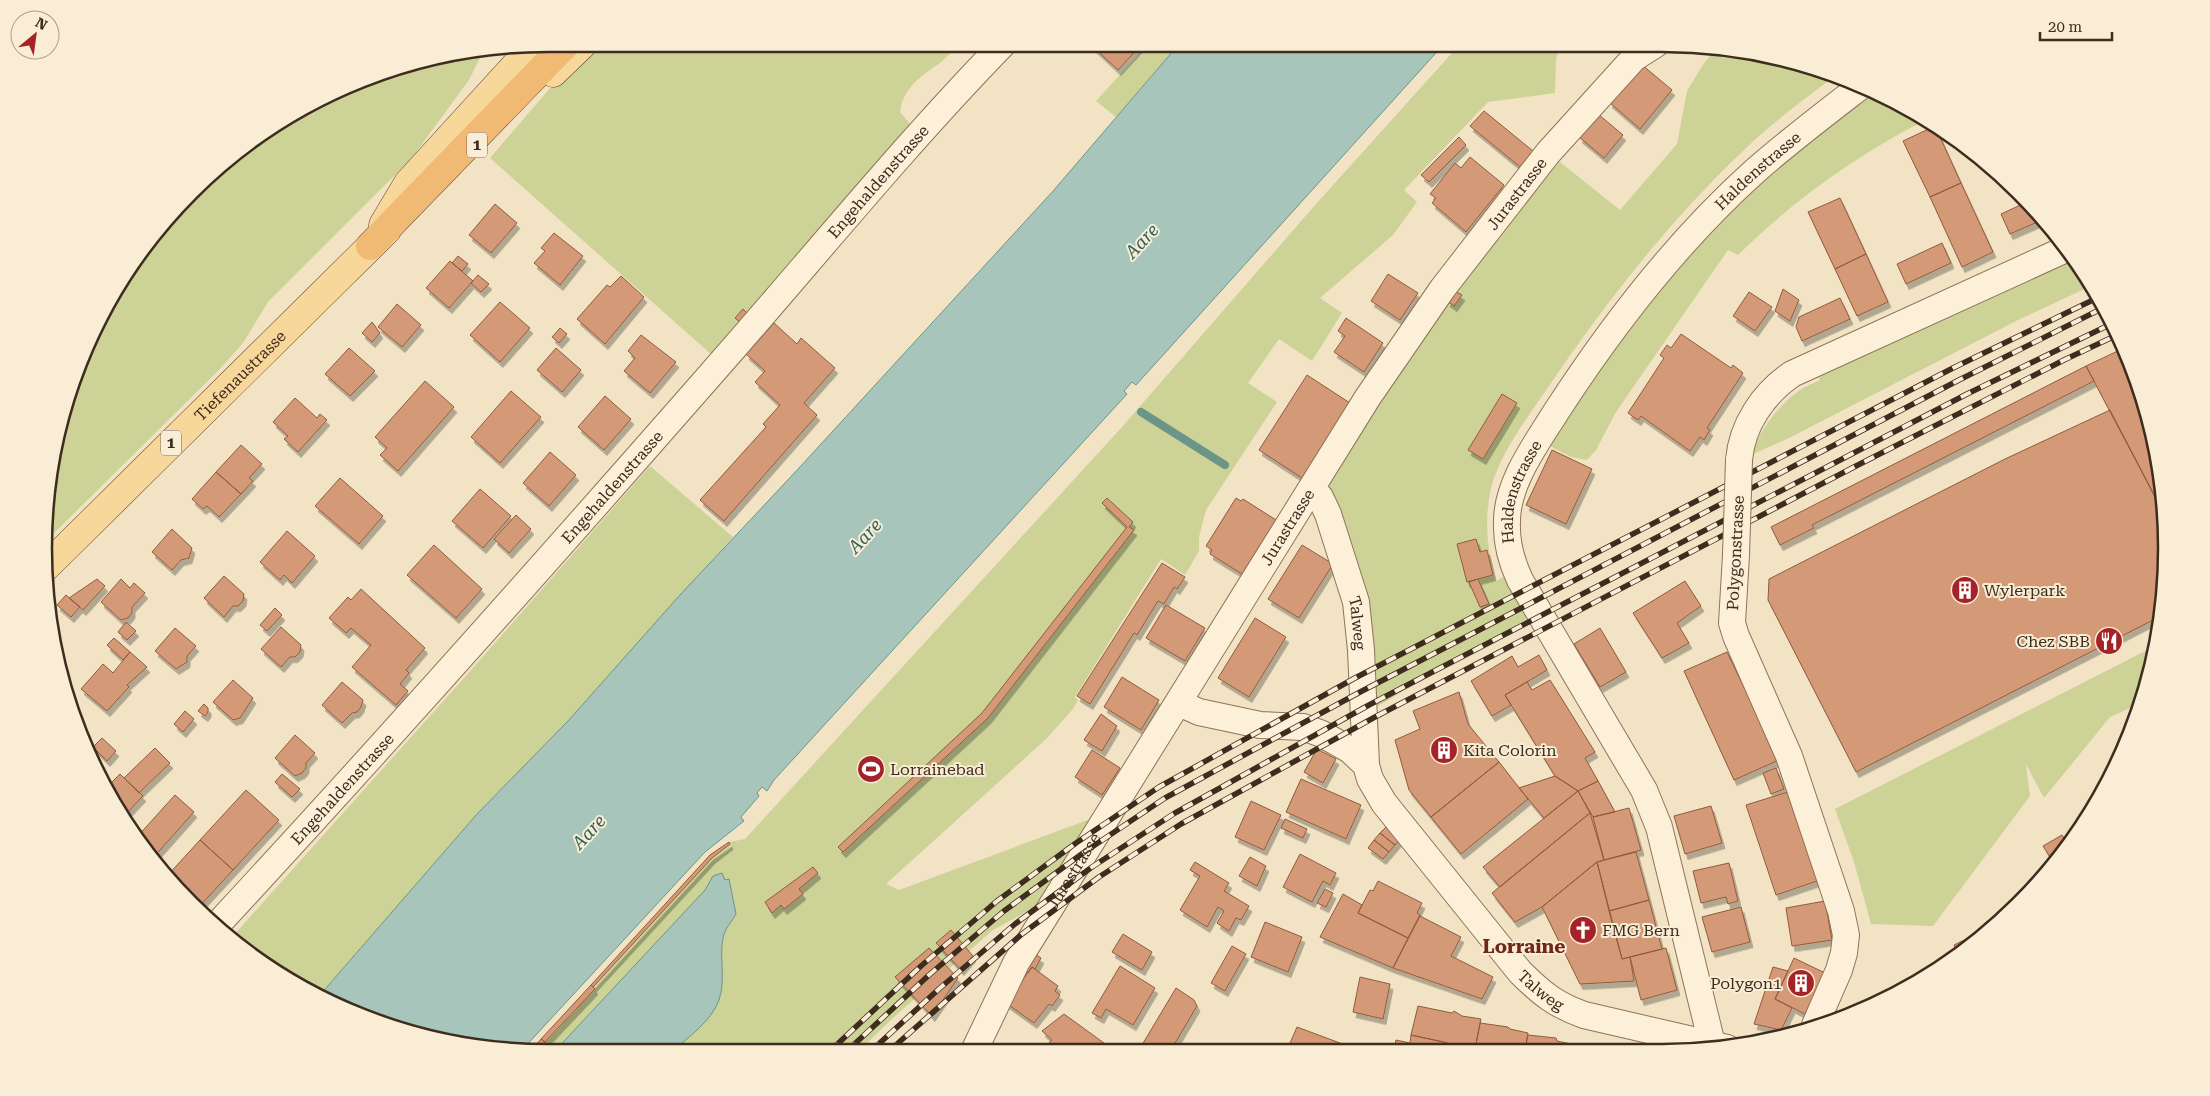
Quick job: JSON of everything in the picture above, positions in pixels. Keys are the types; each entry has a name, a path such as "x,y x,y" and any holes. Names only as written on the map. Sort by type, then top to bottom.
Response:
{"highway":[{"path":"370,246 558,52"}],"main road":[{"name":"Tiefenaustrasse","path":"53,560 370,246 575,52"},
{"name":"Tiefenaustrasse","path":"370,246 408,184 526,53"}],"street":[{"name":"Engehaldenstrasse","path":"221,921 363,768 618,481 942,107 995,52"},
{"name":"Jurastrasse","path":"977,1044 1016,963 1368,396 1443,288 1548,153 1634,58 1643,52"},
{"name":"Haldenstrasse","path":"1718,1040 1659,827 1648,799 1624,752 1552,638 1520,580 1510,558 1506,520 1512,494 1525,464 1594,355 1641,291 1716,208 1755,171 1855,91"},
{"name":"Polygonstrasse","path":"1818,1018 1839,970 1846,935 1841,911 1789,756 1732,623 1739,460 1741,444 1747,424 1772,391 1792,374 2059,252"},
{"name":"Talweg","path":"1310,491 1320,498 1328,514 1356,602 1361,650 1366,765 1370,779 1384,803 1498,946 1543,995 1562,1007 1584,1015 1700,1041"},
{"name":"Talweg","path":"1179,703 1199,712 1260,725 1304,727 1336,740 1366,765"}],"green space":[{"path":"581,52 951,52 914,83 905,96 900,112 914,129 712,355 490,158"},
{"path":"1141,52 1172,52 1116,117 1096,101"},
{"path":"1453,52 1558,52 1555,93 1488,102 1404,190 1417,202 1393,235 1320,298 1342,313 1312,361 1279,339 1248,383 1277,402 1206,510 1199,537 1199,551 1185,575 1161,559 1075,697 1078,700 1073,709 1046,739 886,884 899,890 1104,814 1052,898 993,930 866,1044 538,1043 710,855 729,842 745,839 1122,427 1316,204"},
{"path":"1710,55 1727,57 1790,69 1828,81 1755,140 1717,177 1665,233 1593,324 1532,410 1508,448 1496,474 1489,500 1487,523 1490,558 1496,581 1512,572 1535,614 1366,713 1321,496 1369,397 1550,154 1620,210 1677,144 1687,91"},
{"path":"480,57 469,80 411,159 268,302 243,343 219,370 53,534 62,451 69,420 90,358 119,300 155,246 175,221 221,175 246,155 300,119 358,90 389,79 420,69"},
{"path":"1858,93 1918,124 1875,148 1827,180 1781,216 1738,255 1728,250 1616,412 1596,450 1587,460 1571,457 1540,441 1642,292"},
{"path":"2064,259 2084,289 2018,320 1789,438 1753,454 1758,438 1776,412 1799,391 1820,380 1818,373"},
{"path":"650,466 733,537 568,721 477,814 325,990 273,960 236,933 472,669"},
{"path":"2147,650 2131,708 2110,717 2044,798 2022,757 2026,765 2030,796 1933,926 1871,924 1854,862 1835,809"}],"water":[{"name":"Aare","path":"1172,52 1437,52 1136,385 1132,382 1124,391 1127,394 774,780 767,791 762,787 757,793 759,796 741,817 744,821 705,852 529,1043 483,1039 420,1027 358,1006 325,990 477,814 568,721 679,596 1054,190"},
{"path":"722,873 725,880 729,879 736,914 726,929 723,938 722,985 719,1000 705,1022 681,1044 561,1044 705,890 713,876"}],"building":[{"path":"1099,52 1135,52 1118,70"},
{"path":"1641,64 1672,90 1640,129 1609,102"},
{"path":"1484,111 1533,151 1520,167 1470,126"},
{"path":"1598,114 1623,135 1604,158 1579,137"},
{"path":"1927,130 1941,139 1961,183 1930,197 1903,141"},
{"path":"1459,137 1466,145 1429,182 1421,175"},
{"path":"1470,157 1504,185 1466,232 1432,203 1436,198 1430,194 1455,163 1461,168"},
{"path":"1961,183 1993,252 1962,267 1930,197"},
{"path":"1840,198 1866,254 1835,269 1808,212"},
{"path":"495,204 517,223 491,253 469,235"},
{"path":"2019,205 2036,223 2010,234 2001,214"},
{"path":"554,233 583,256 560,285 534,263 545,251 541,248"},
{"path":"1942,243 1951,263 1906,284 1897,264"},
{"path":"1866,254 1888,302 1857,316 1835,269"},
{"path":"458,256 468,264 462,271 452,263"},
{"path":"450,261 473,281 449,308 426,288"},
{"path":"1388,274 1418,293 1400,320 1371,301"},
{"path":"478,275 489,284 481,292 471,283"},
{"path":"621,276 644,297 605,344 577,319 607,285 610,287"},
{"path":"1783,289 1799,300 1790,321 1775,311"},
{"path":"1455,291 1462,295 1454,306 1447,301"},
{"path":"1749,292 1772,307 1755,331 1733,316"},
{"path":"1840,298 1850,319 1802,341 1796,327 1799,317"},
{"path":"500,302 530,328 500,362 470,335"},
{"path":"397,304 421,325 402,347 378,327"},
{"path":"743,309 748,314 741,323 735,318"},
{"path":"1346,318 1383,343 1364,372 1334,352 1345,336 1338,331"},
{"path":"372,322 380,333 372,342 362,333"},
{"path":"774,323 797,344 801,338 835,368 804,403 817,415 724,521 700,500 766,427 763,424 780,405 755,382 765,371 746,354"},
{"path":"560,328 567,334 559,343 552,337"},
{"path":"1681,334 1731,368 1733,365 1743,373 1707,428 1710,430 1704,440 1700,437 1690,451 1641,416 1638,420 1628,413 1664,358 1660,355 1667,345 1671,348"},
{"path":"641,335 676,362 650,393 624,371 635,358 628,351"},
{"path":"349,348 375,371 350,396 325,374"},
{"path":"556,348 581,370 562,392 537,370"},
{"path":"2117,351 2141,420 2148,451 2154,495 2086,366"},
{"path":"2086,366 2094,381 1812,525 1814,528 1780,545 1771,527"},
{"path":"1307,375 1350,403 1302,478 1259,450"},
{"path":"425,381 454,407 398,471 380,455 387,448 375,437"},
{"path":"511,391 541,417 500,463 471,437"},
{"path":"1502,394 1517,403 1483,459 1468,450"},
{"path":"605,396 631,419 604,450 578,427"},
{"path":"295,398 317,418 320,414 327,420 298,452 284,439 288,436 273,422"},
{"name":"Wylerpark","path":"2110,410 2154,495 2158,548 2152,621 1856,772 1768,600 1769,579 2005,459"},
{"path":"241,445 262,464 249,478 253,481 241,494 216,472"},
{"path":"1552,450 1592,469 1566,524 1526,505"},
{"path":"550,452 576,475 549,506 523,483"},
{"path":"216,472 241,494 219,517 207,506 203,509 192,499"},
{"path":"340,478 383,516 359,544 315,506"},
{"path":"480,489 511,516 483,548 452,521"},
{"path":"1107,498 1133,522 1129,527 1134,530 988,718 843,852 838,847 982,713 1127,527 1102,503"},
{"path":"1236,498 1241,501 1243,499 1276,520 1242,574 1210,554 1212,550 1206,546"},
{"path":"516,515 531,529 509,553 494,539"},
{"path":"172,529 192,548 189,558 181,560 172,570 152,552"},
{"path":"287,531 315,556 292,583 284,575 280,580 260,562"},
{"path":"1476,539 1480,552 1487,550 1493,575 1467,582 1457,544"},
{"path":"434,545 482,589 456,618 407,575"},
{"path":"1302,545 1333,564 1299,618 1268,599"},
{"path":"1162,563 1185,577 1177,589 1174,587 1164,604 1158,601 1137,635 1134,633 1090,704 1077,696"},
{"path":"224,576 244,594 243,601 238,606 233,606 224,617 204,598"},
{"path":"97,579 105,586 83,610 69,598"},
{"path":"121,579 130,588 134,583 145,593 132,607 132,613 128,618 121,620 101,602"},
{"path":"1478,579 1489,604 1480,607 1469,582"},
{"path":"1685,581 1701,606 1677,623 1689,643 1662,658 1633,613"},
{"path":"361,589 425,648 406,670 409,673 400,684 408,691 396,705 352,667 371,645 351,628 346,633 329,618 348,597 351,600"},
{"path":"66,595 80,607 71,617 57,605"},
{"path":"1166,605 1205,628 1185,661 1146,638"},
{"path":"275,608 282,615 267,631 260,625"},
{"path":"1255,618 1286,637 1249,697 1218,678"},
{"path":"126,622 136,631 127,640 118,632"},
{"path":"281,627 301,645 300,652 295,657 290,657 281,667 261,649"},
{"path":"175,628 196,646 187,656 187,662 176,669 155,651"},
{"path":"1600,628 1626,672 1600,687 1574,644"},
{"path":"114,638 130,652 123,660 107,645"},
{"path":"130,652 147,667 127,685 129,687 107,711 81,689 103,664 113,673"},
{"path":"1727,652 1779,760 1734,780 1684,671"},
{"path":"1539,655 1547,670 1505,695 1511,705 1492,716 1471,681 1512,656 1518,667"},
{"path":"1122,677 1159,700 1141,730 1104,707"},
{"path":"233,680 253,698 240,718 233,720 213,702"},
{"path":"1550,680 1595,752 1585,758 1598,781 1578,791 1555,776 1505,695 1527,682 1532,690"},
{"path":"342,682 363,700 357,712 352,713 342,723 322,705"},
{"name":"Kita Colorin","path":"1459,692 1468,724 1499,762 1431,817 1409,790 1395,740 1420,729 1413,711"},
{"path":"204,704 208,708 205,716 198,711"},
{"path":"185,711 194,719 183,732 174,724"},
{"path":"1101,714 1117,726 1102,751 1084,740"},
{"path":"295,735 315,753 306,763 306,768 302,773 295,776 275,758"},
{"path":"102,738 116,751 107,761 94,746"},
{"path":"155,748 170,763 139,793 124,778"},
{"path":"1317,749 1336,759 1323,783 1304,772"},
{"path":"1092,750 1120,768 1102,795 1075,777"},
{"path":"1499,762 1528,799 1461,854 1431,817"},
{"path":"1776,768 1784,789 1771,794 1763,773"},
{"path":"120,774 143,796 129,811 112,782"},
{"path":"282,774 300,789 292,797 275,782"},
{"path":"1555,776 1578,791 1544,818 1519,788"},
{"path":"1301,779 1361,805 1346,839 1286,812"},
{"path":"1598,781 1615,812 1593,817 1578,791"},
{"path":"246,790 279,820 233,870 200,840"},
{"path":"1578,791 1590,813 1500,887 1483,867"},
{"path":"1791,791 1820,880 1776,895 1746,805"},
{"path":"175,795 194,812 157,853 142,831"},
{"path":"1251,801 1281,815 1264,850 1235,837"},
{"path":"1711,806 1722,843 1685,854 1674,816"},
{"path":"1629,808 1641,850 1604,860 1593,817"},
{"path":"1590,813 1604,860 1597,862 1542,907 1515,922 1492,893"},
{"path":"1285,819 1307,829 1303,838 1281,828"},
{"path":"1387,826 1401,838 1395,845 1380,833"},
{"path":"1380,833 1395,845 1389,852 1374,840"},
{"path":"2062,835 2064,838 2050,857 2043,846"},
{"path":"200,840 233,870 203,903 172,871"},
{"path":"1374,840 1389,852 1383,859 1368,848"},
{"path":"729,842 730,844 712,858 593,987 591,985 710,855"},
{"path":"1636,852 1649,900 1609,911 1597,862"},
{"path":"1300,854 1336,873 1330,885 1323,881 1312,902 1283,887"},
{"path":"1250,857 1266,866 1257,886 1239,876"},
{"path":"1195,862 1229,883 1224,891 1249,906 1241,920 1236,918 1229,931 1217,923 1224,911 1218,907 1207,927 1180,910 1200,876 1190,870"},
{"path":"1597,862 1622,959 1630,957 1634,981 1580,984 1542,907"},
{"path":"1729,863 1738,901 1728,904 1726,897 1701,903 1693,871"},
{"path":"813,867 818,873 799,889 803,894 784,909 781,905 772,913 765,902"},
{"path":"1378,881 1422,903 1417,913 1420,915 1408,938 1358,913 1370,890 1373,891"},
{"path":"1325,889 1333,893 1326,907 1317,903"},
{"path":"1343,894 1362,905 1358,913 1408,938 1393,968 1320,937"},
{"path":"1649,900 1662,949 1622,959 1609,911"},
{"path":"1825,901 1832,940 1792,946 1786,908"},
{"path":"1741,907 1750,942 1712,952 1702,917"},
{"path":"1420,916 1461,937 1451,956 1493,977 1482,999 1393,968"},
{"path":"1265,922 1302,937 1288,972 1251,957"},
{"path":"951,930 973,956 961,970 936,943"},
{"path":"1123,934 1152,952 1142,970 1112,952"},
{"path":"1967,939 1955,947 1954,945"},
{"path":"1232,946 1246,954 1225,991 1211,983"},
{"path":"929,948 958,978 932,1016 895,977"},
{"path":"1666,948 1677,990 1641,1000 1630,957"},
{"path":"1032,952 1041,958 1035,969 1032,967 1028,973 1022,970"},
{"name":"Polygon1","path":"1794,958 1825,973 1805,1014 1775,999"},
{"path":"1120,966 1155,988 1133,1025 1106,1009 1101,1018 1092,1013"},
{"path":"1032,967 1058,986 1055,991 1060,995 1052,1006 1049,1004 1034,1023 1006,1003"},
{"path":"1773,967 1788,971 1775,999 1792,1008 1782,1029 1754,1024"},
{"path":"1360,977 1390,984 1383,1019 1353,1012"},
{"path":"591,985 595,989 545,1042 541,1039"},
{"path":"1176,988 1194,1000 1197,1006 1175,1044 1143,1044"},
{"path":"1418,1006 1452,1013 1454,1011 1462,1016 1481,1019 1476,1044 1452,1044 1411,1035"},
{"path":"1064,1014 1104,1043 1048,1044 1052,1040 1042,1031"},
{"path":"1480,1023 1508,1027 1528,1033 1526,1044 1476,1044"},
{"path":"1297,1027 1343,1044 1290,1044"},
{"path":"1411,1035 1444,1042 1443,1044 1395,1044 1396,1040 1410,1043"},
{"path":"1528,1035 1556,1038 1557,1041 1571,1044 1526,1044"},
{"path":"541,1039 547,1044 537,1043"}],"waterway":[{"path":"1141,412 1225,465"}],"railway":[{"path":"837,1044 921,966 997,901 1076,843 1159,787 1355,678 1953,368 2091,301"},
{"path":"855,1044 929,975 1004,911 1083,853 1165,798 1362,691 1959,380 2097,311"},
{"path":"879,1044 940,988 1015,924 1092,867 1175,813 1369,705 1967,394 2105,327"},
{"path":"897,1044 1022,934 1099,877 1181,824 1375,717 1856,466 2110,338"}],"place":[{"name":"Wylerpark","path":"1965,590"},
{"name":"Chez SBB","path":"2109,641"},
{"name":"Kita Colorin","path":"1444,750"},
{"name":"Lorrainebad","path":"871,769"},
{"name":"FMG Bern","path":"1583,930"},
{"name":"Polygon1","path":"1801,983"}],"district":[{"name":"Lorraine","path":"1524,946"}]}
